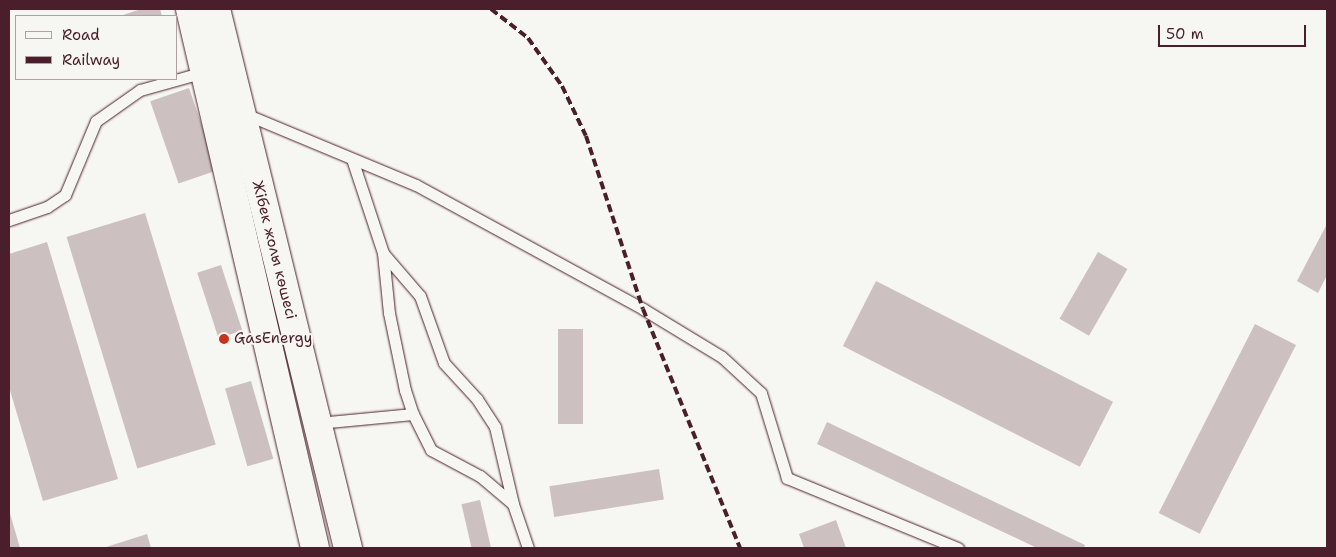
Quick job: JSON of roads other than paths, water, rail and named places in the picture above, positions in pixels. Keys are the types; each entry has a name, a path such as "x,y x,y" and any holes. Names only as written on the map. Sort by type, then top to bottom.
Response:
{"main road":[{"name":"Жібек жолы көшесі","path":"190,9 315,548"},
{"name":"Жібек жолы көшесі","path":"216,9 348,548"}],"lane":[{"path":"178,79 204,72"},
{"path":"9,220 47,207 65,196 96,121 140,90 176,80"},
{"path":"240,112 416,186 644,310 722,357 761,393 787,478 958,548"},
{"path":"352,159 383,253 389,313 405,390 413,414 431,450 480,476 513,504"},
{"path":"383,253 420,296 444,363 477,399 496,427 513,504 528,548"},
{"path":"317,423 413,414"}],"railway":[{"path":"491,9 528,38 562,86 586,136 643,309 740,548"}],"place":[{"name":"GasEnergy","path":"224,339"}]}
